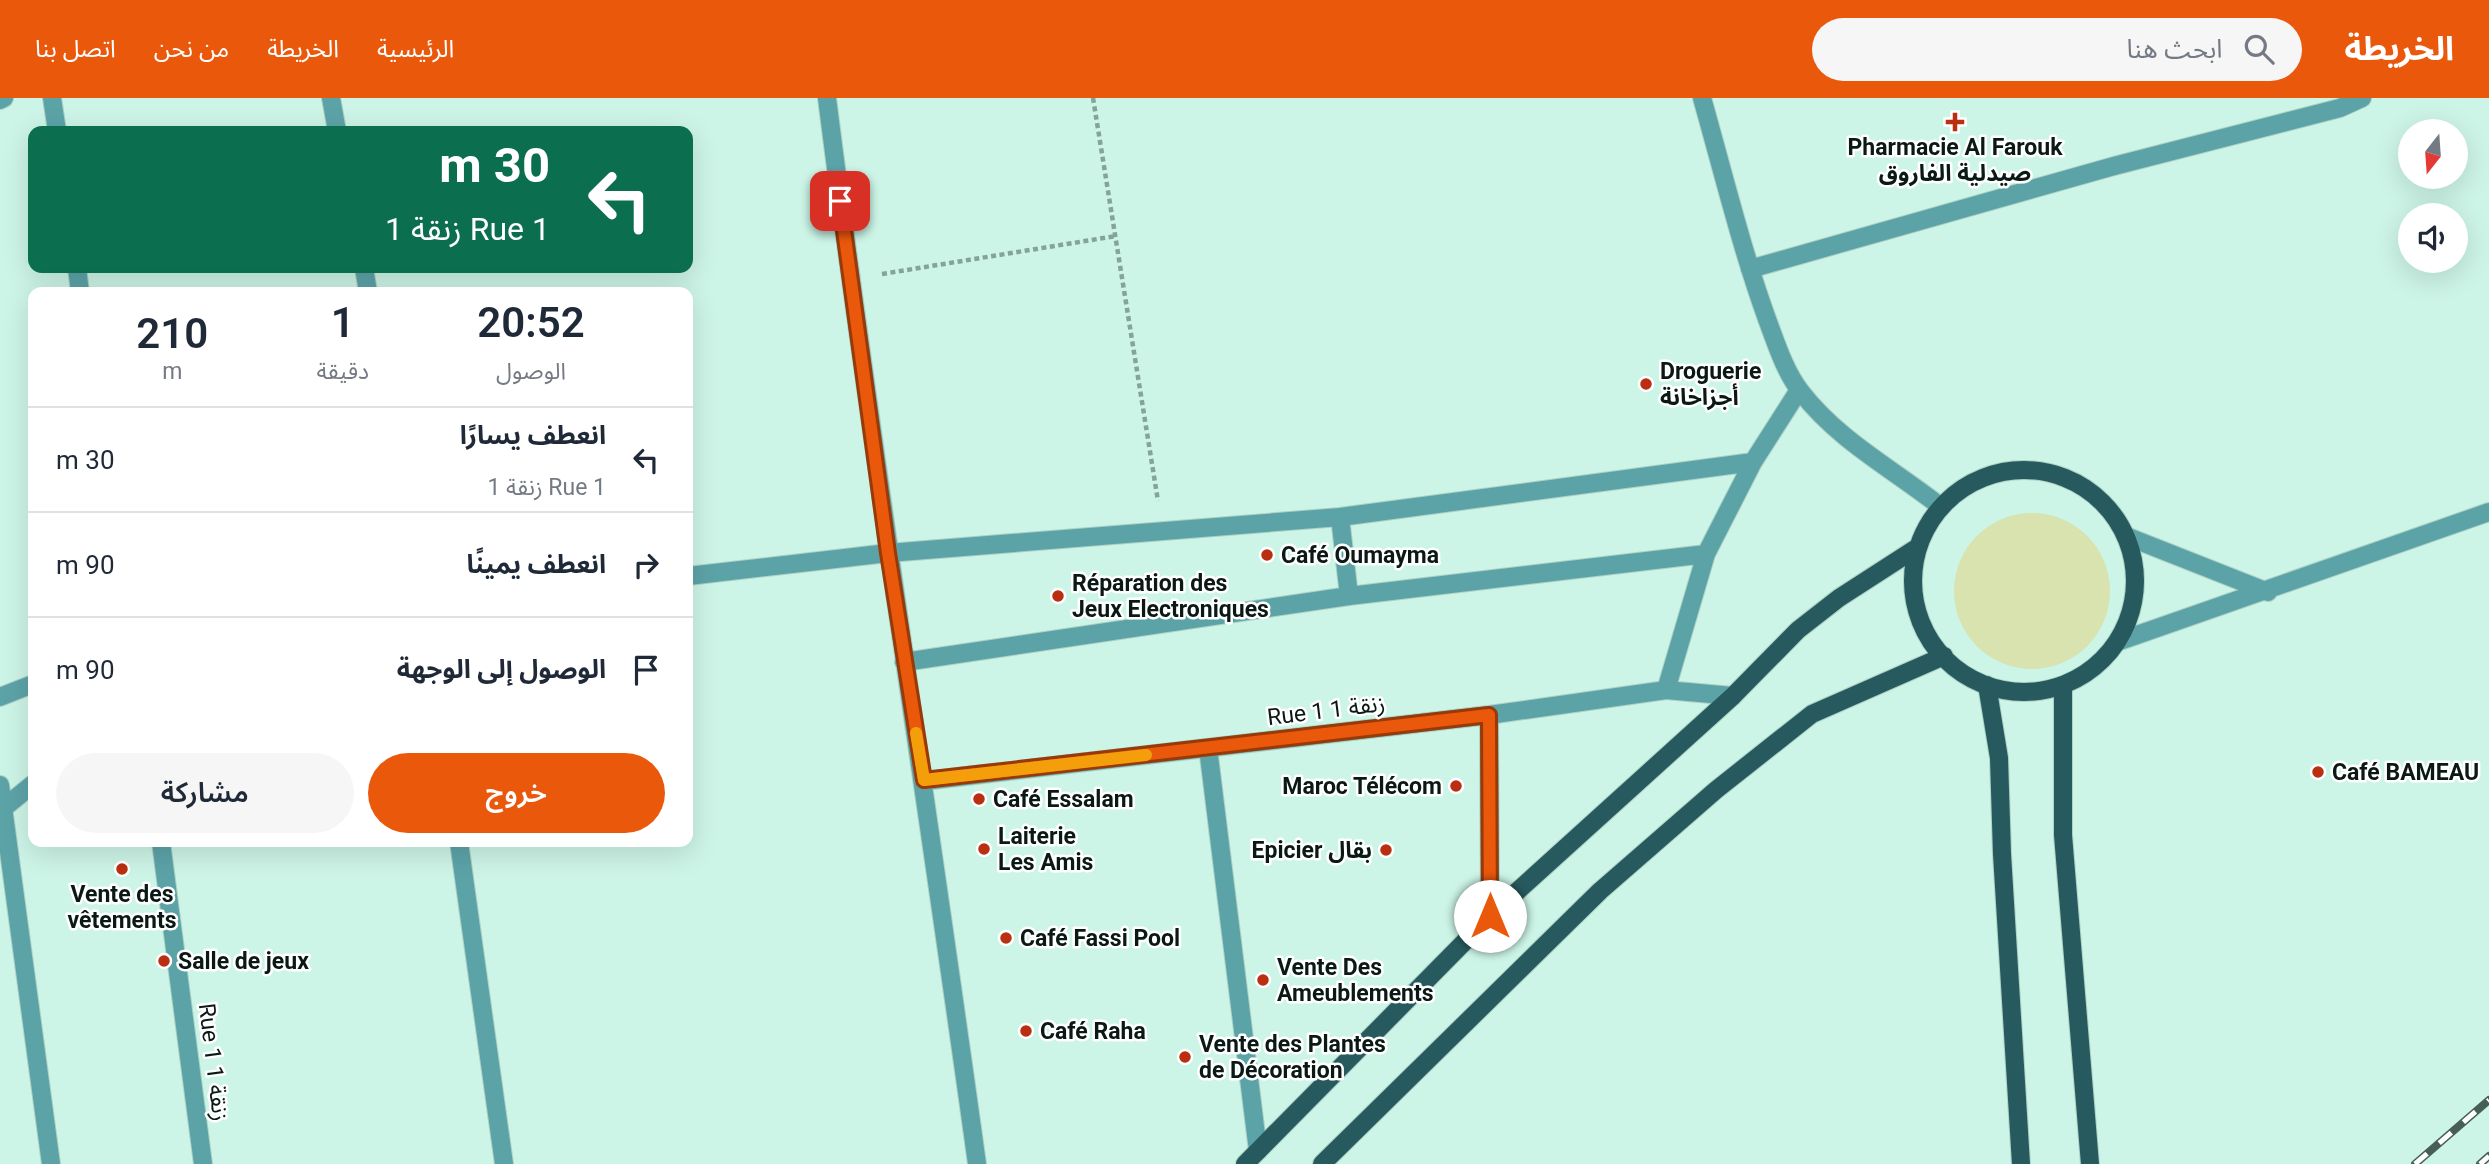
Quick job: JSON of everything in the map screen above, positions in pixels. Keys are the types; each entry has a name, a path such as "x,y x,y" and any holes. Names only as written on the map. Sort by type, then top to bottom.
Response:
{"main road":[{"path":"2035,470 2060,476 2084,487 2104,503 2126,536 2133,557 2135,590 2127,623 2117,642 2093,668 2063,685 2025,691 1987,685 1959,671 1928,635 1917,611 1913,586 1918,547 1941,507 1960,490 1983,478 2008,471 2035,470"},
{"path":"1251,1157 1490,916 1733,696 1798,630 1839,598 1918,547"},
{"path":"1322,1164 1600,891 1726,782 1812,714 1944,656"},
{"path":"1987,685 1999,758 2003,881 2021,1164"},
{"path":"2063,685 2063,835 2090,1164"}],"street":[{"path":"52,98 56,126"},
{"path":"331,98 336,126"},
{"path":"827,98 888,553 924,780 977,1164"},
{"path":"1702,98 1750,270 1776,343 1799,390 1830,425 1875,462 1941,507"},
{"path":"1750,270 2114,166 2340,108 2361,98"},
{"path":"1666,690 1706,554 1753,462 1799,390"},
{"path":"693,575 888,553 1340,517 1753,462"},
{"path":"2117,642 2268,592 2489,512"},
{"path":"1340,517 1349,597"},
{"path":"2126,536 2268,592"},
{"path":"904,662 1349,597 1706,554"},
{"path":"0,697 28,686"},
{"name":"Rue 1 زنقة 1","path":"924,780 1489,715 1666,690 1733,696"},
{"path":"1489,715 1490,916"},
{"path":"1208,748 1251,1157"},
{"path":"0,785 51,1164"},
{"path":"2,809 28,788"},
{"name":"Rue 1 زنقة 1","path":"162,847 203,1164"},
{"path":"460,847 504,1164"}],"path":[{"path":"1093,98 1163,532"},
{"path":"850,279 1116,236"}],"green space":[{"path":"2032,513 2062,519 2087,536 2104,561 2110,591 2104,621 2087,646 2062,663 2032,669 2002,663 1977,646 1960,621 1954,591 1960,561 1977,536 2002,519"}],"railway":[{"path":"2415,1164 2489,1100"},
{"path":"2480,1164 2489,1156"}],"slow traffic":[{"path":"916,733 924,780 1146,755"}],"place":[{"name":"Pharmacie Al Farouk صيدلية الفاروق","path":"1955,122"},
{"name":"Droguerie أجزاخانة","path":"1646,384"},
{"name":"Café Oumayma","path":"1267,555"},
{"name":"Réparation des Jeux Electroniques","path":"1058,596"},
{"name":"Café BAMEAU","path":"2318,772"},
{"name":"Maroc Télécom","path":"1456,786"},
{"name":"Café Essalam","path":"979,799"},
{"name":"Laiterie Les Amis","path":"984,849"},
{"name":"Epicier بقال","path":"1386,850"},
{"name":"Vente des vêtements","path":"122,869"},
{"name":"Café Fassi Pool","path":"1006,938"},
{"name":"Salle de jeux","path":"164,961"},
{"name":"Vente Des Ameublements","path":"1263,980"},
{"name":"Café Raha","path":"1026,1031"},
{"name":"Vente des Plantes de Décoration","path":"1185,1057"}],"route":[{"path":"840,201 888,553 924,780 1489,715 1490,916"}]}
